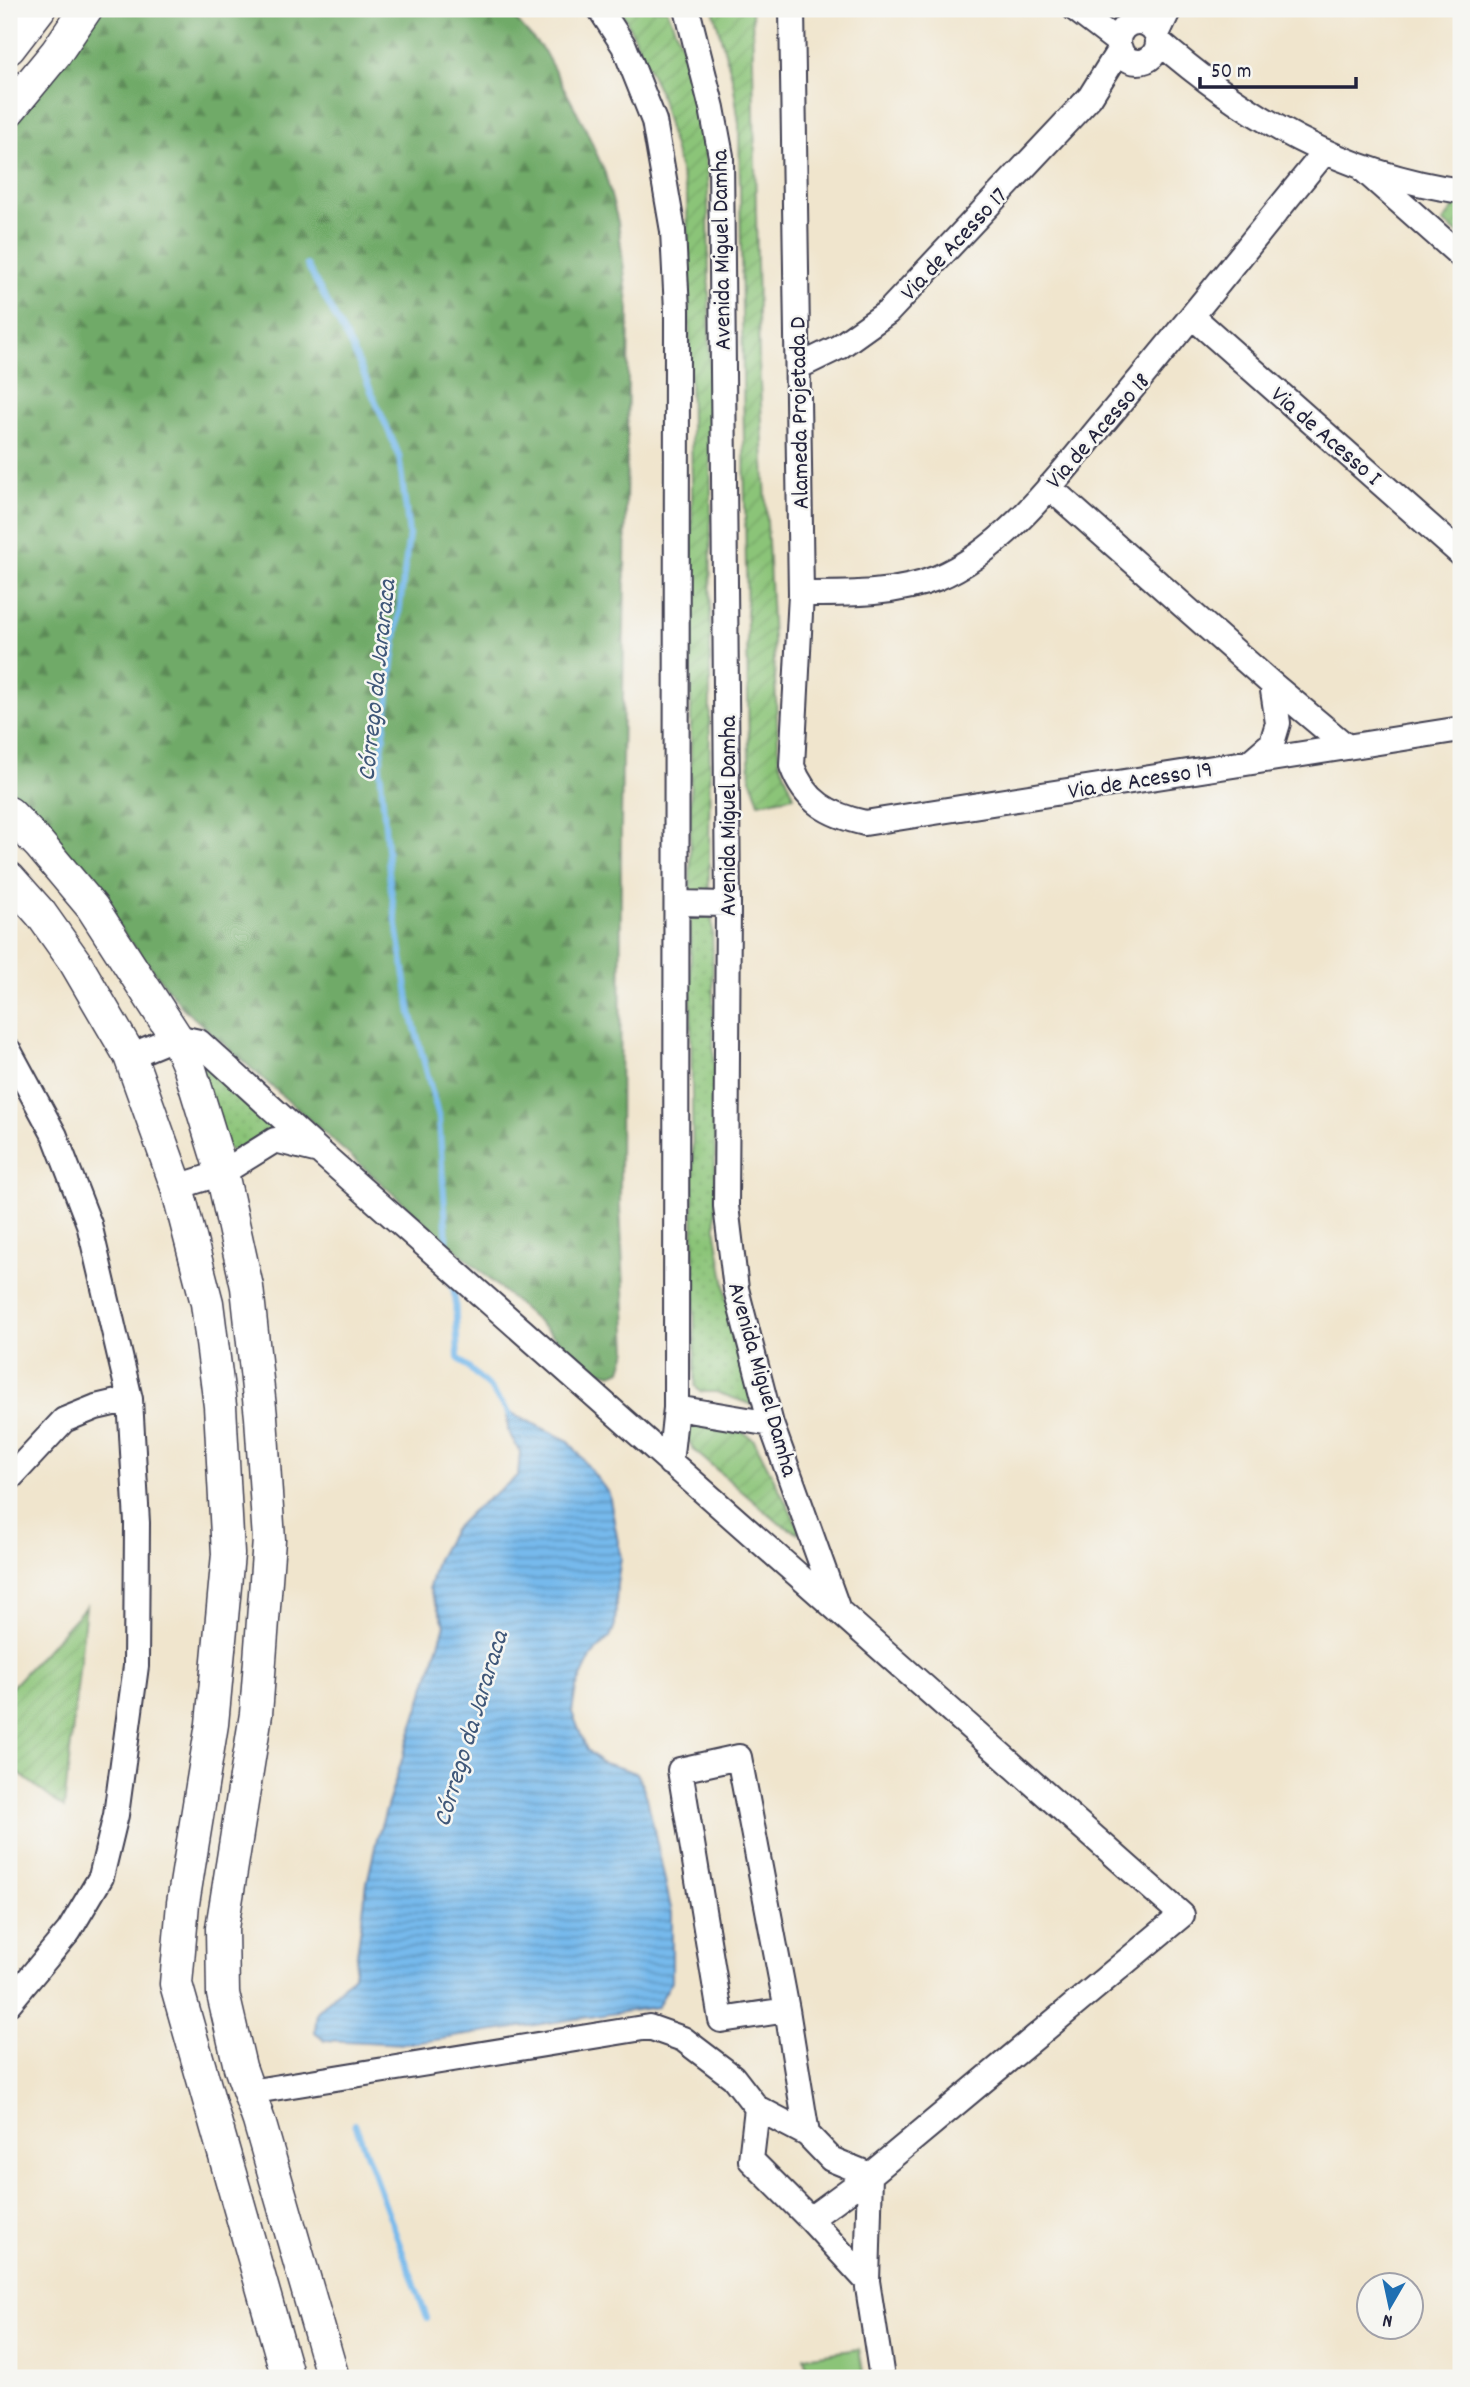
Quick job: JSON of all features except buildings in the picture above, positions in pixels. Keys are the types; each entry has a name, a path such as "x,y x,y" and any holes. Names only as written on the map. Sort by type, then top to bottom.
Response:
{"street":[{"path":"9,48 39,9"},
{"path":"9,110 57,53 86,9"},
{"name":"Avenida Miguel Damha","path":"600,9 624,46 654,121 673,231 677,310 676,1408 670,1462"},
{"name":"Avenida Miguel Damha","path":"687,9 721,156 728,904 726,1206 736,1289 771,1424 839,1611"},
{"name":"Alameda Projetada D","path":"792,9 801,594 792,766 797,781 821,807"},
{"path":"1075,9 1140,38"},
{"path":"1093,9 1269,123 1324,153 1438,188 1461,191"},
{"name":"Via de Acesso 17","path":"798,367 839,348 888,312 1169,9"},
{"name":"Via de Acesso 18","path":"801,594 901,590 938,578 993,544 1049,487 1193,317 1324,153"},
{"path":"1360,166 1461,256"},
{"name":"Via de Acesso I","path":"1193,317 1461,554"},
{"path":"1049,487 1272,684 1348,747"},
{"path":"1250,762 1272,743 1278,723 1272,684"},
{"name":"Via de Acesso 19","path":"821,807 839,817 865,822 1461,729"},
{"path":"9,813 92,907 176,1037 190,1069 222,1173 247,1287 261,1417 269,1540 256,1714 222,1927 223,1994 249,2093 333,2378"},
{"path":"9,878 41,914 75,962 130,1056 177,1188 207,1303 220,1406 228,1554 212,1724 183,1903 176,1984 288,2378"},
{"path":"677,903 728,904"},
{"path":"130,1056 176,1037 199,1042 1182,1915 870,2175 810,2219"},
{"path":"9,1051 55,1136 89,1224 130,1399 137,1522 136,1666 116,1815 102,1877 69,1931 9,2003"},
{"path":"177,1188 222,1173 275,1140 319,1151"},
{"path":"9,1479 64,1420 96,1407 130,1399"},
{"path":"676,1408 771,1424"},
{"path":"787,2010 721,2020 680,1770 739,1756 787,2010 807,2134"},
{"path":"204,2076 249,2093 649,2027 683,2039 733,2077 757,2108 807,2134 831,2160 870,2175"},
{"path":"220,2136 249,2093"},
{"path":"757,2108 751,2160 867,2281"},
{"path":"870,2175 867,2281 882,2378"}],"green space":[{"path":"98,9 506,9 544,51 584,125 605,173 618,222 629,310 621,828 620,1207 627,1351 621,1370 612,1374 591,1369 183,1008 14,794 9,779 9,123"},
{"path":"621,9 667,9 690,66 703,122 708,188 711,492 709,893 690,893 692,487 687,197 659,91"},
{"path":"713,9 752,9 759,363 779,759 794,796 759,803 751,779 749,761 739,124 733,81"},
{"path":"1456,205 1461,206 1461,236 1443,222"},
{"path":"690,907 712,907 716,1233 734,1339 753,1397 753,1405 716,1392 700,1392 695,1386"},
{"path":"201,1051 279,1132 236,1153 227,1148 192,1052"},
{"path":"689,1422 734,1425 754,1440 800,1530 798,1533 780,1524 696,1452 688,1438"},
{"path":"86,1606 64,1808 9,1766 9,1690"},
{"path":"859,2349 864,2378 808,2378 804,2357"}],"water":[{"path":"507,1411 569,1441 609,1494 621,1558 615,1626 610,1637 592,1655 576,1688 572,1712 587,1750 601,1762 637,1773 647,1797 672,1913 672,1981 657,2007 406,2044 325,2040 315,2032 317,2012 354,1975 367,1883 377,1838 445,1625 429,1588 436,1561 453,1530 472,1511 518,1476 520,1452 508,1431"}],"waterway":[{"name":"Córrego da Jararaca","path":"307,265 353,350 399,455 409,534 380,767 390,883 411,1013 439,1118 447,1242"},
{"name":"Córrego da Jararaca","path":"450,1277 455,1298 458,1358 489,1387 511,1416"},
{"name":"Córrego da Jararaca","path":"355,2123 427,2318"}]}
